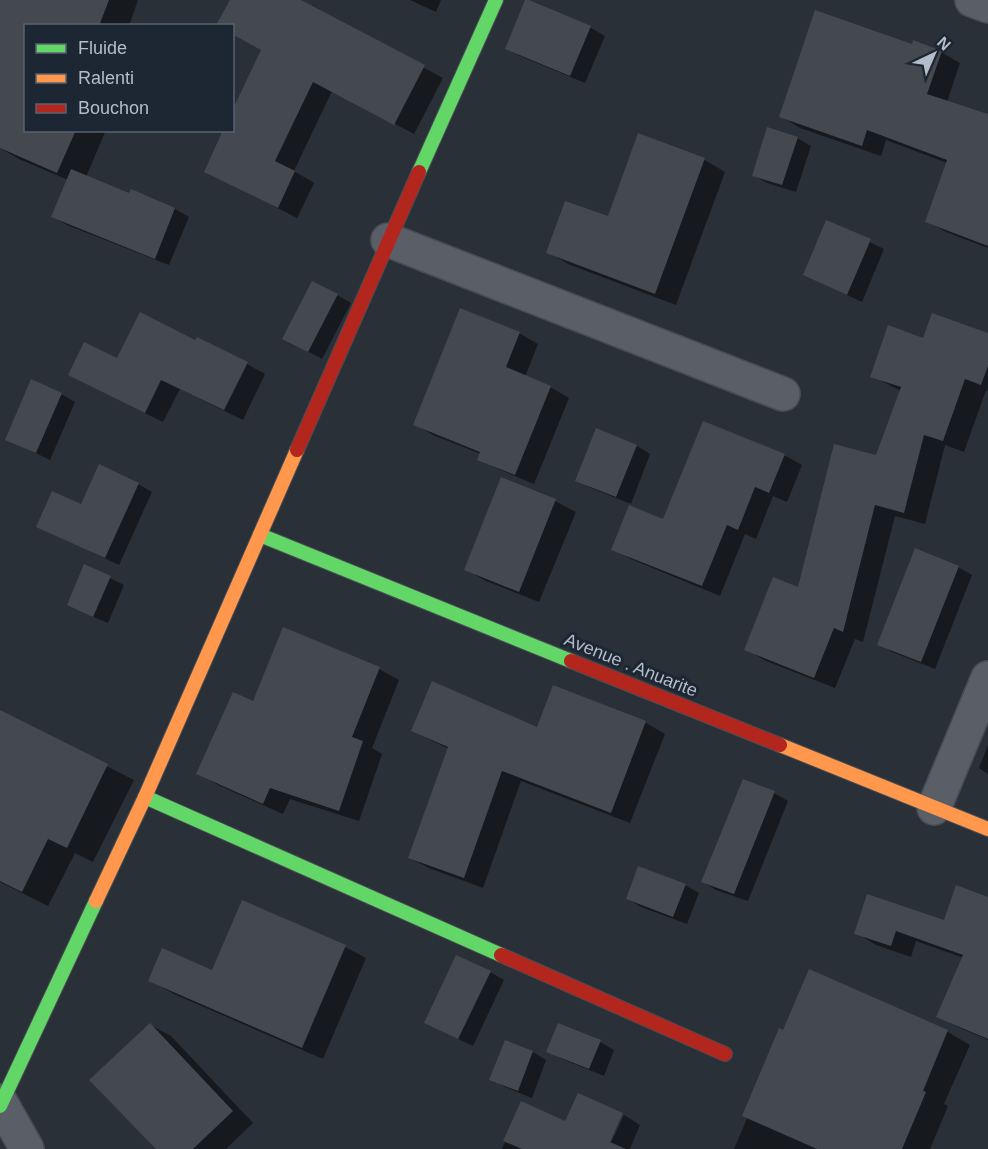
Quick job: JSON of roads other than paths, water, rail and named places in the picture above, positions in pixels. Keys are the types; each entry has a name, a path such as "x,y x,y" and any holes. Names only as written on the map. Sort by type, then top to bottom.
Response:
{"street":[{"path":"27,1149 0,1104 145,797 388,240 496,0"},
{"path":"972,0 988,6"},
{"path":"388,240 783,394"},
{"name":"Avenue . Anuarite","path":"260,535 988,829"},
{"path":"934,808 988,678"},
{"path":"145,797 724,1054"}]}
